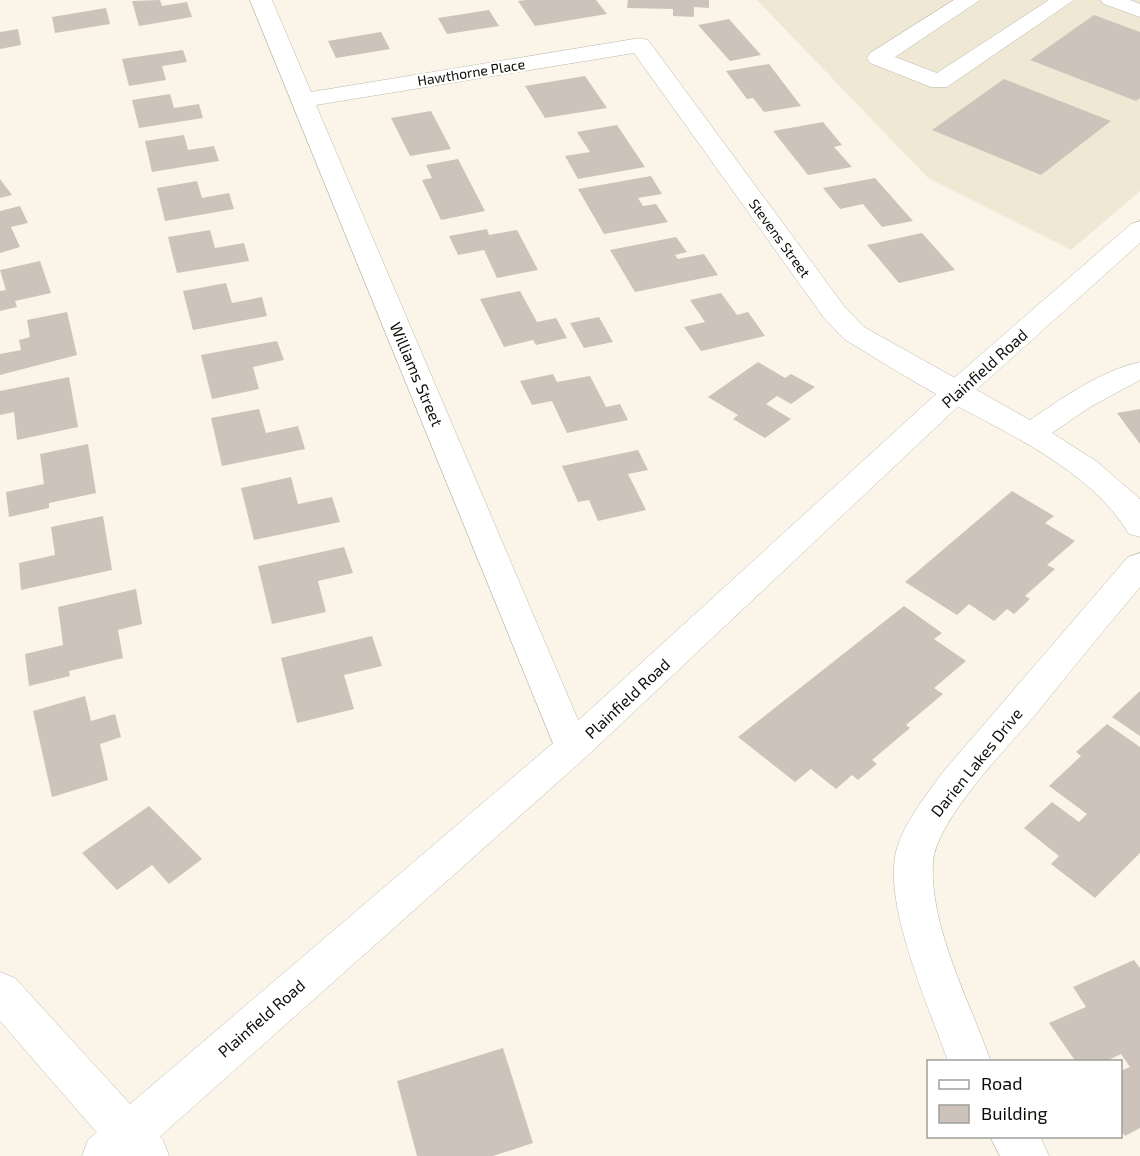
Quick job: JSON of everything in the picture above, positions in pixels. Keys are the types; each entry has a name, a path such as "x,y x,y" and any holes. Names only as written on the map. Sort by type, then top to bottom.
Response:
{"street":[{"name":"Williams Street","path":"261,0 572,748"},
{"path":"969,0 878,58 939,82 1063,0"},
{"path":"1111,0 1140,10"},
{"name":"Hawthorne Place","path":"303,100 640,45"},
{"name":"Stevens Street","path":"640,45 834,312 854,333 956,393"},
{"name":"Plainfield Road","path":"126,1149 572,748 956,393 1140,229"},
{"path":"1031,434 1080,400 1131,373 1140,371"},
{"path":"956,393 1031,434 1116,493 1131,508 1140,526"},
{"name":"Darien Lakes Drive","path":"969,1060 915,904 914,859 928,822 955,784 1140,565"},
{"path":"0,992 126,1149"},
{"path":"1013,1138 1027,1156"}],"shaded area":[{"path":"757,0 1140,0 1140,191 1071,250 928,178"}],"building":[{"path":"160,0 162,6 187,2 192,17 139,26 132,1"},
{"path":"596,0 607,14 535,26 518,1"},
{"path":"628,0 709,0 709,8 694,7 694,17 673,16 673,9 627,8"},
{"path":"106,8 110,24 55,33 52,17"},
{"path":"489,10 499,26 447,34 438,18"},
{"path":"1094,15 1140,32 1140,98 1136,101 1030,60"},
{"path":"729,19 761,55 730,61 698,25"},
{"path":"18,29 21,45 0,49 0,32"},
{"path":"381,32 390,49 336,58 328,41"},
{"path":"183,50 187,62 162,66 166,80 129,86 122,59"},
{"path":"769,64 801,106 764,112 753,98 747,99 726,71"},
{"path":"585,76 607,108 545,118 525,86"},
{"path":"1004,79 1111,121 1041,175 932,130"},
{"path":"170,94 174,108 199,104 203,118 139,128 132,100"},
{"path":"431,111 451,149 410,156 391,118"},
{"path":"823,122 842,145 834,147 852,167 808,175 773,131"},
{"path":"617,125 645,167 578,179 565,156 590,152 577,132"},
{"path":"184,135 188,150 214,146 219,161 152,172 145,141"},
{"path":"458,159 485,211 441,220 422,180 432,178 426,165"},
{"path":"651,176 662,194 638,198 643,206 656,204 668,222 604,234 578,189"},
{"path":"875,178 913,221 882,227 863,204 840,209 823,188"},
{"path":"0,179 12,195 0,198"},
{"path":"197,181 202,198 229,193 234,209 165,221 157,188"},
{"path":"20,206 28,223 11,227 20,247 0,253 0,211"},
{"path":"487,229 489,235 517,230 538,270 497,278 484,250 458,255 449,236"},
{"path":"210,230 215,248 244,243 249,261 177,273 168,237"},
{"path":"922,233 955,270 899,283 867,245"},
{"path":"676,237 687,252 675,255 678,259 704,254 718,275 635,292 610,250"},
{"path":"40,261 51,293 15,301 17,307 0,311 0,291 6,290 0,270"},
{"path":"226,283 232,303 262,297 267,316 193,330 183,291"},
{"path":"520,291 537,322 556,318 567,338 536,345 533,340 504,347 480,299"},
{"path":"721,293 737,315 748,312 765,336 701,351 684,327 705,322 690,300"},
{"path":"67,312 77,355 0,375 0,354 21,350 19,340 30,337 27,320"},
{"path":"599,317 613,342 584,348 570,323"},
{"path":"277,341 284,360 253,367 259,389 212,399 201,355"},
{"path":"758,362 785,378 791,374 815,387 791,404 777,396 766,404 791,419 765,438 733,419 738,415 708,397"},
{"path":"553,374 557,382 590,376 606,407 620,404 628,420 567,433 552,401 532,405 520,381"},
{"path":"69,377 78,427 17,440 14,412 0,415 0,391"},
{"path":"259,409 266,433 298,426 305,449 222,466 211,418"},
{"path":"1140,409 1140,444 1117,413"},
{"path":"88,444 96,493 49,503 49,508 9,517 6,492 44,484 40,454"},
{"path":"638,450 648,470 628,474 646,510 598,521 589,500 578,502 562,466"},
{"path":"291,477 298,504 332,497 340,522 254,540 241,488"},
{"path":"1012,491 1054,516 1045,523 1075,541 1047,565 1055,569 1025,596 1030,599 1014,614 1007,609 994,621 969,604 957,615 905,582"},
{"path":"103,516 112,570 21,590 19,563 55,555 51,527"},
{"path":"344,547 353,573 318,581 326,612 272,624 258,566"},
{"path":"136,589 142,624 118,630 123,658 69,671 70,676 29,686 25,654 63,645 58,607"},
{"path":"904,606 942,633 934,639 966,661 934,688 943,694 906,725 910,728 872,760 877,764 858,780 852,775 836,789 811,769 795,782 738,737"},
{"path":"372,636 382,666 344,675 354,709 297,723 281,658"},
{"path":"1140,691 1140,736 1112,717"},
{"path":"85,696 91,721 115,714 121,737 100,744 108,780 52,797 33,711"},
{"path":"1107,724 1140,747 1140,853 1095,898 1051,864 1059,856 1024,828 1052,802 1079,822 1087,814 1049,786 1081,756 1076,752"},
{"path":"149,806 202,859 169,884 152,865 117,890 82,853"},
{"path":"1134,960 1140,968 1140,1128 1125,1136 1122,1132 1122,1070 1130,1067 1121,1054 1108,1060 1075,1060 1049,1023 1086,1007 1073,987"},
{"path":"503,1048 533,1143 493,1156 417,1156 397,1081"}]}
